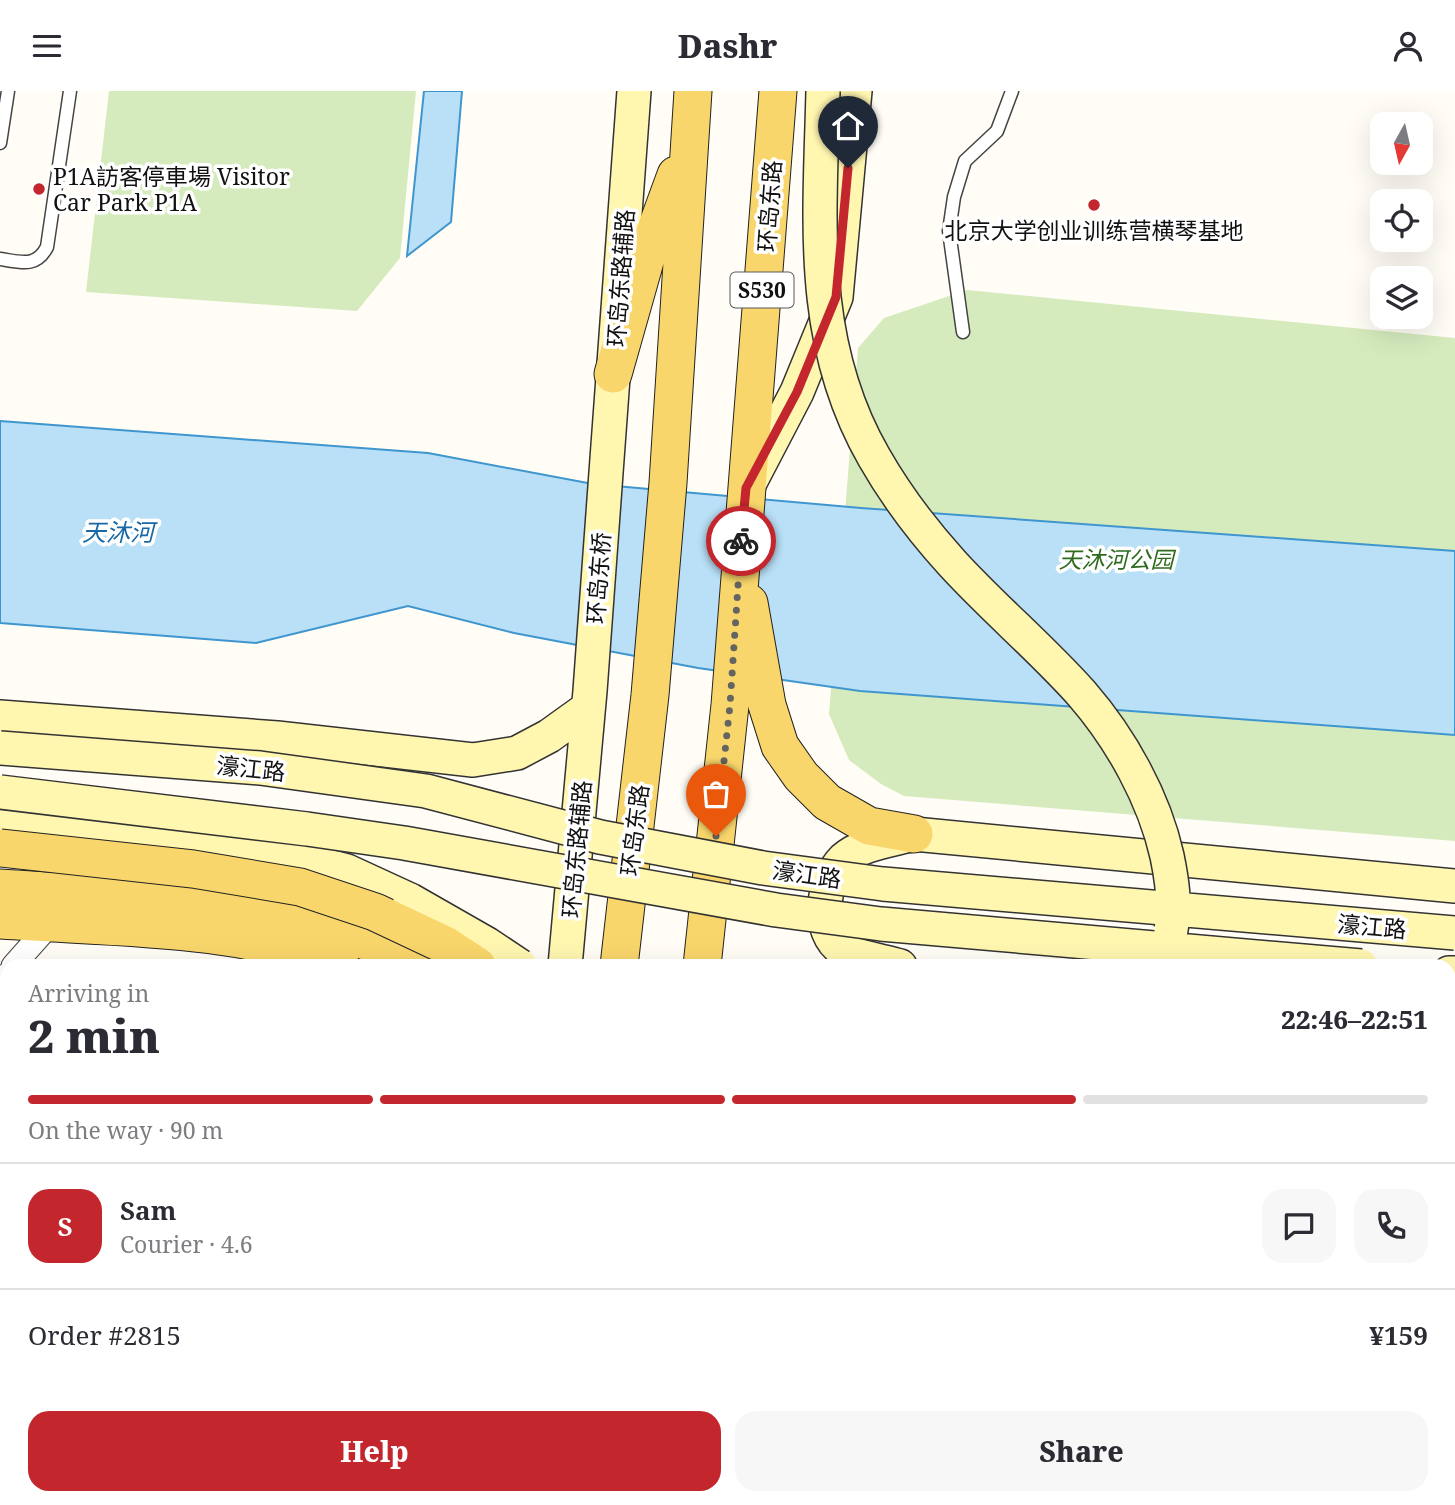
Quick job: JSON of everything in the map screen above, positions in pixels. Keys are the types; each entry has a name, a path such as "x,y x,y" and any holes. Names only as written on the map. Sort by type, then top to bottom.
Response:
{"main road":[{"name":"环岛东路辅路","path":"606,466 634,91"},
{"path":"613,374 647,254 690,138 693,91"},
{"name":"环岛东路","path":"746,488 778,91"},
{"path":"823,91 819,248 823,306 832,353 847,399 873,456 922,526 952,562 1082,695 1113,735 1136,776 1162,837 1172,881 1172,925 1164,959"},
{"path":"746,488 797,392 836,297 855,91"},
{"name":"环岛东路","path":"620,959 650,695 668,484 690,138"},
{"name":"环岛东桥","path":"589,699 606,466"},
{"name":"S530","path":"703,959 730,705 746,488"},
{"path":"740,557 765,681 767,705 780,745 801,776 818,794 827,802 869,825 914,834 1455,885"},
{"name":"环岛东路辅路","path":"566,959 589,699"},
{"path":"0,717 277,738 473,759 517,753 549,736 589,699"},
{"name":"濠江路","path":"0,748 260,768 426,791 600,837 763,868 883,884 1455,933"},
{"name":"濠江路","path":"0,792 319,830 776,910 881,923 1282,959"},
{"path":"0,816 203,841 282,854 347,871 410,900 510,959"},
{"path":"874,959 844,951 827,932 825,909 830,881 844,859 872,844 914,834"},
{"path":"0,848 193,869 300,887 376,912 445,945 466,959"},
{"path":"0,888 121,895 231,907 341,932 411,959"},
{"path":"0,920 240,939 301,959"},
{"path":"0,928 111,934 301,959"}],"street":[{"path":"19,959 44,931"}],"lane":[{"path":"0,143 8,91"},
{"path":"0,259 33,261 42,257 47,247 71,91"},
{"path":"963,332 949,231 954,197 965,161 996,131 1012,91"}],"green space":[{"path":"109,91 416,91 400,258 357,311 86,292"},
{"name":"天沐河公园","path":"967,290 1455,338 1455,841 904,796 881,784 849,760 829,714 858,348 884,318"}],"water":[{"path":"424,91 462,91 451,222 407,256"},
{"name":"天沐河","path":"0,421 428,453 593,484 861,508 1455,551 1455,735 860,691 698,668 514,633 408,606 256,643 0,623"}],"way so far":[{"path":"716,836 730,705 741,541"}],"place":[{"name":"P1A訪客停車場 Visitor Car Park P1A","path":"39,189"},
{"name":"北京大学创业训练营横琴基地","path":"1094,205"}],"route":[{"path":"741,541 746,488 797,392 836,297 848,168"}]}
